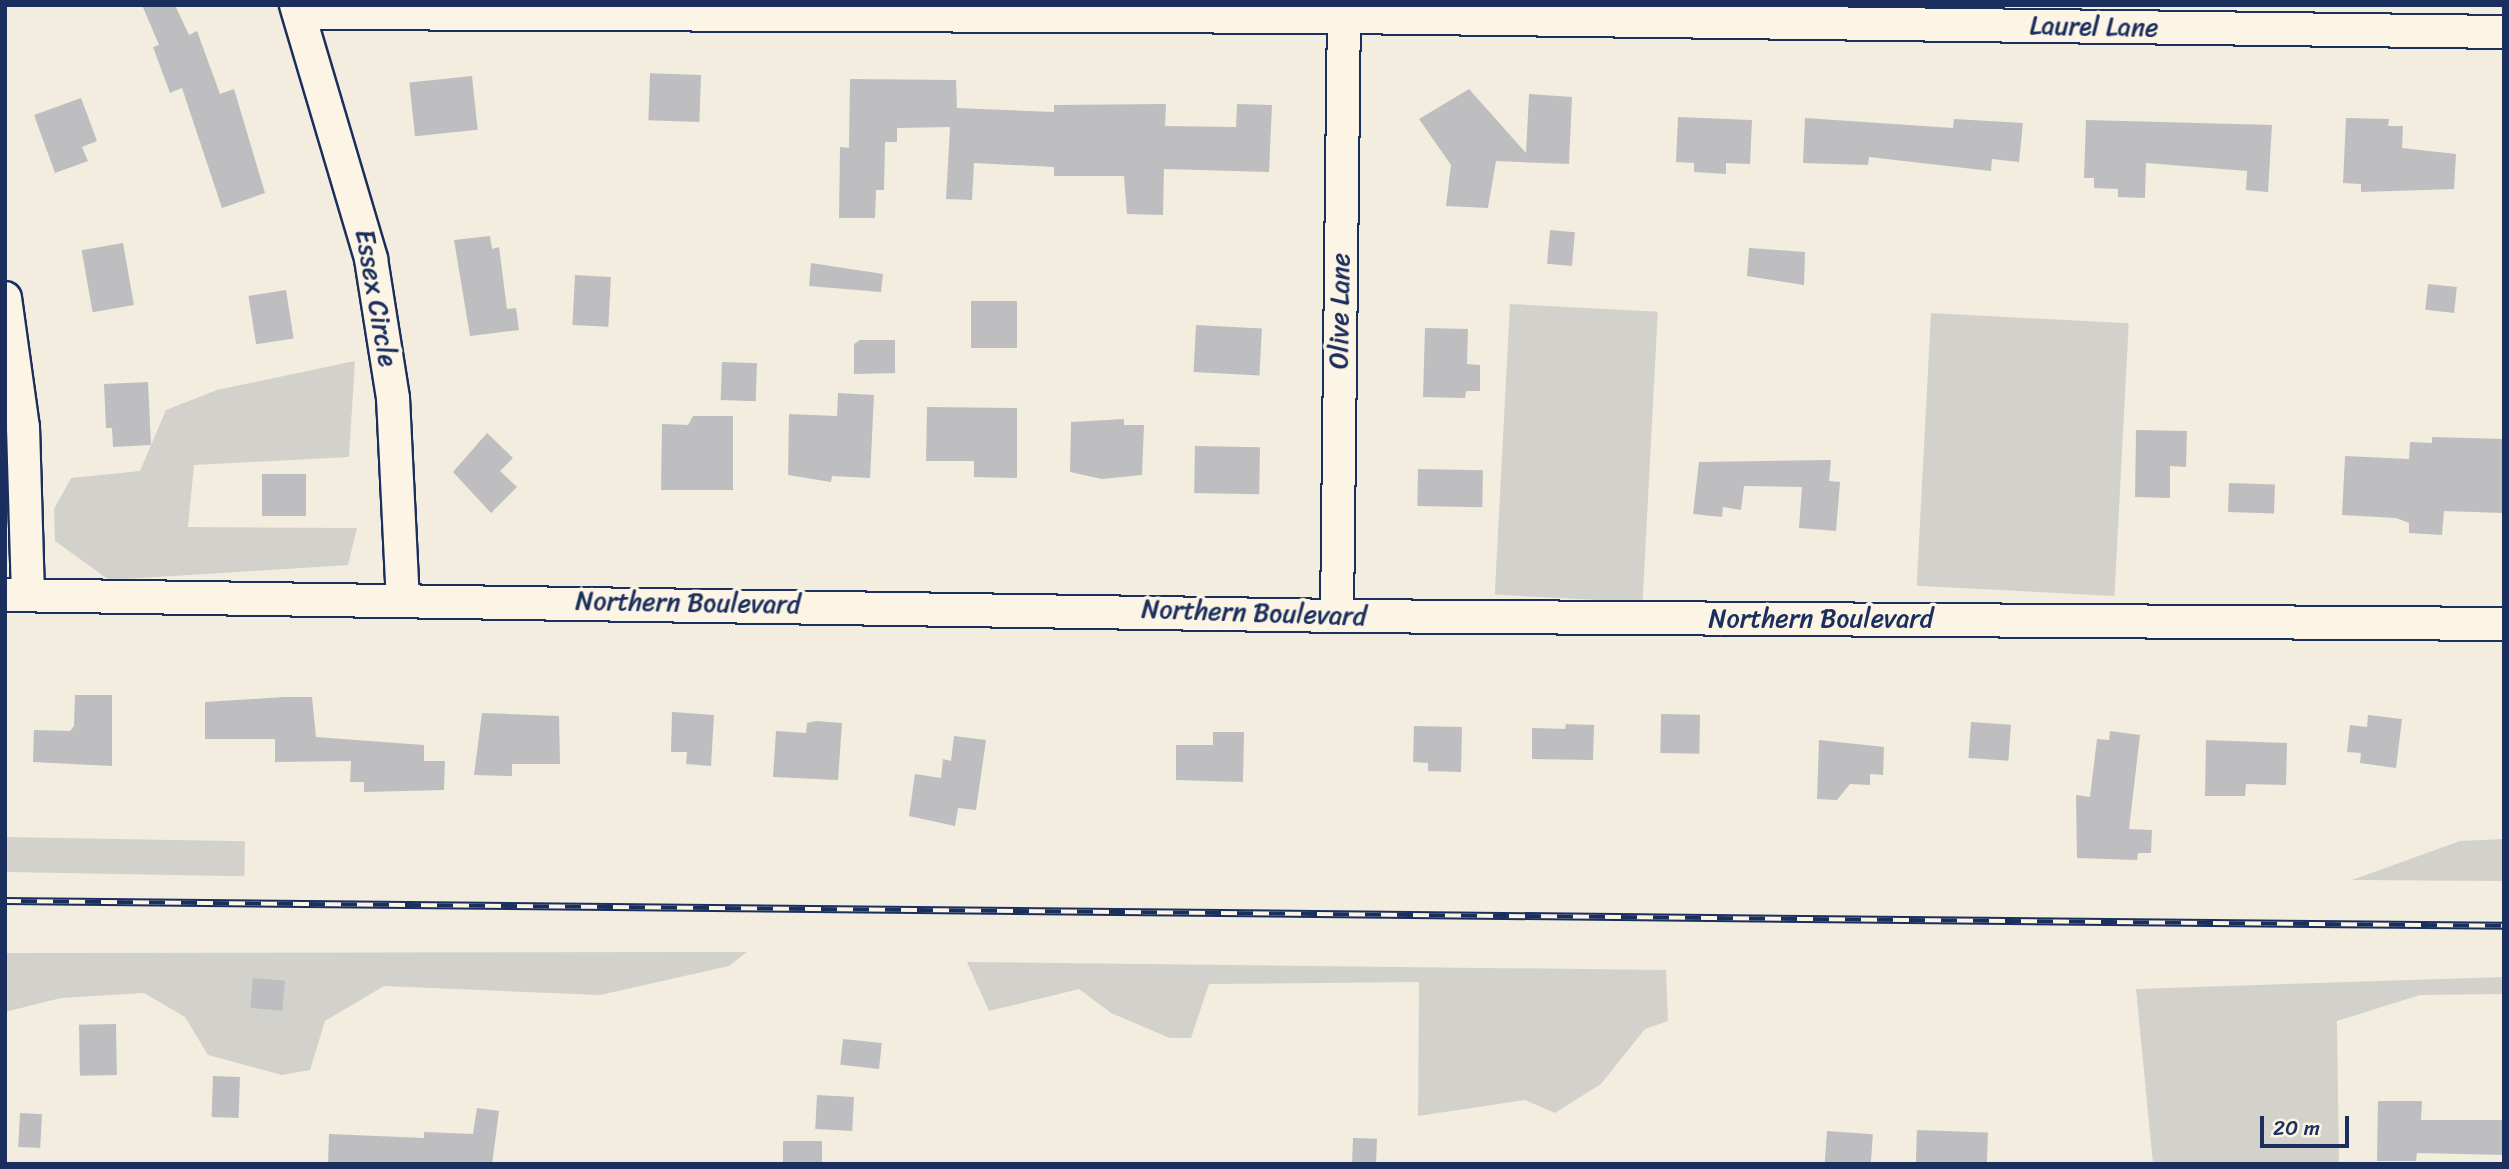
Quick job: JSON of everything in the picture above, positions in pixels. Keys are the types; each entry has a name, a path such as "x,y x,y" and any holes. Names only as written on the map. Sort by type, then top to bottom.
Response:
{"street":[{"name":"Laurel Lane","path":"298,9 1344,11 2504,32"},
{"name":"Essex Circle","path":"298,9 371,259 395,424 403,601"},
{"name":"Olive Lane","path":"1337,616 1344,11"},
{"path":"5,298 23,427 17,595"},
{"name":"Northern Boulevard","path":"17,595 1337,616 2504,624"}],"shaded area":[{"path":"1510,304 1658,312 1643,602 1495,595"},
{"path":"1931,313 2129,323 2114,596 1917,586"},
{"path":"355,361 349,457 194,465 188,527 357,528 348,565 109,580 55,541 54,509 71,478 140,471 166,410 217,390"},
{"path":"5,837 245,841 244,876 5,872"},
{"path":"2504,839 2504,881 2352,880 2460,841"},
{"path":"747,952 729,966 600,995 384,986 325,1021 310,1070 282,1075 208,1055 185,1017 144,993 61,998 5,1012 5,953"},
{"path":"967,962 1666,970 1668,1021 1645,1029 1601,1084 1555,1113 1525,1100 1418,1116 1419,982 1209,984 1191,1038 1170,1038 1111,1013 1079,989 989,1011"},
{"path":"2504,977 2504,994 2420,995 2337,1021 2339,1164 2153,1164 2136,989"}],"building":[{"path":"142,5 175,5 189,35 197,31 220,94 234,89 265,193 222,208 182,88 170,93 153,47 159,45"},
{"path":"650,73 701,75 699,122 648,120"},
{"path":"472,76 478,130 415,136 409,83"},
{"path":"850,79 956,80 957,108 1054,112 1054,105 1166,104 1165,126 1236,127 1237,104 1272,105 1269,172 1164,169 1163,215 1127,214 1124,176 1054,176 1054,167 974,163 972,200 946,199 950,127 897,128 897,142 885,142 884,190 876,190 875,218 839,218 840,147 849,148"},
{"path":"1469,89 1526,153 1529,94 1572,97 1569,164 1496,161 1488,208 1446,206 1451,165 1419,119"},
{"path":"81,98 97,141 82,147 88,161 55,173 34,115"},
{"path":"1678,117 1752,120 1750,164 1726,163 1726,174 1694,172 1694,163 1676,162"},
{"path":"1805,118 1953,128 1954,119 2023,123 2019,162 1992,159 1991,171 1869,157 1868,165 1803,163"},
{"path":"2346,118 2389,119 2388,126 2403,126 2402,148 2456,154 2454,189 2361,192 2361,184 2343,183"},
{"path":"2086,120 2272,125 2268,192 2246,190 2247,171 2146,163 2145,198 2118,197 2118,189 2094,188 2094,178 2084,178"},
{"path":"1550,230 1575,232 1572,266 1547,264"},
{"path":"490,236 492,249 499,247 507,309 516,308 519,330 470,336 454,240"},
{"path":"123,243 134,305 93,312 82,250"},
{"path":"1749,248 1805,252 1804,285 1747,276"},
{"path":"811,263 883,274 881,292 809,286"},
{"path":"575,275 611,277 608,327 572,325"},
{"path":"2428,284 2457,287 2454,313 2425,310"},
{"path":"286,290 294,338 256,344 248,296"},
{"path":"971,301 1017,301 1017,348 971,348"},
{"path":"1196,325 1262,328 1259,375 1194,372"},
{"path":"1425,328 1468,329 1467,364 1480,365 1480,391 1466,391 1465,398 1423,397"},
{"path":"860,340 895,340 895,373 854,374 854,344"},
{"path":"722,362 757,363 756,401 721,400"},
{"path":"148,382 151,445 113,447 112,428 106,428 104,384"},
{"path":"838,393 874,395 870,478 832,476 831,482 788,475 789,414 837,416"},
{"path":"927,407 1017,408 1017,478 974,477 974,461 926,461"},
{"path":"693,416 733,416 733,490 661,490 662,424 688,425"},
{"path":"1124,419 1124,425 1144,425 1142,475 1102,479 1070,472 1071,422"},
{"path":"2136,430 2187,431 2186,467 2170,466 2170,498 2135,497"},
{"path":"487,433 513,458 500,471 517,487 491,513 453,472"},
{"path":"2432,437 2504,439 2504,513 2444,511 2442,535 2409,533 2409,523 2396,518 2342,515 2345,456 2409,459 2410,442 2432,443"},
{"path":"1195,446 1260,447 1259,494 1194,493"},
{"path":"1831,460 1829,481 1840,482 1836,531 1799,528 1802,487 1744,486 1741,510 1723,507 1722,517 1693,514 1699,462"},
{"path":"1418,469 1483,470 1482,507 1417,506"},
{"path":"262,474 306,474 306,516 262,516"},
{"path":"2229,483 2275,485 2274,514 2228,512"},
{"path":"75,695 112,695 112,766 33,762 34,730 70,731 74,726"},
{"path":"312,697 316,737 424,745 424,761 445,761 444,790 364,792 364,782 350,782 351,761 275,762 275,739 205,739 205,702"},
{"path":"672,712 714,715 711,766 686,764 687,752 671,752"},
{"path":"482,713 559,716 560,764 512,764 512,776 474,775"},
{"path":"1661,714 1700,715 1699,754 1660,753"},
{"path":"2368,715 2402,719 2396,768 2360,763 2361,753 2347,752 2350,725 2367,727"},
{"path":"1971,722 2011,725 2008,761 1968,758"},
{"path":"807,723 842,723 838,780 773,777 776,731 806,733"},
{"path":"1566,724 1594,725 1593,760 1532,759 1532,728 1565,729"},
{"path":"1414,726 1462,727 1461,772 1428,771 1428,763 1413,762"},
{"path":"2110,731 2140,735 2129,829 2152,830 2151,853 2138,853 2137,860 2077,858 2076,795 2090,797 2097,739 2109,740"},
{"path":"1213,732 1244,732 1243,782 1176,780 1176,745 1213,745"},
{"path":"954,736 986,740 976,810 958,808 955,826 909,816 915,774 941,778 943,759 951,761"},
{"path":"1819,740 1884,747 1883,775 1870,774 1870,785 1850,784 1837,800 1817,799"},
{"path":"2206,740 2287,743 2286,785 2246,784 2245,796 2205,796"},
{"path":"253,978 285,981 282,1011 250,1008"},
{"path":"116,1024 117,1075 80,1076 79,1025"},
{"path":"843,1039 882,1043 879,1069 840,1065"},
{"path":"213,1076 240,1077 239,1118 212,1117"},
{"path":"817,1095 854,1097 852,1131 815,1129"},
{"path":"2378,1101 2422,1101 2421,1120 2504,1120 2504,1155 2417,1153 2416,1161 2377,1161"},
{"path":"477,1108 499,1111 492,1164 328,1164 329,1134 424,1138 424,1132 473,1134"},
{"path":"20,1113 42,1114 40,1148 18,1147"},
{"path":"1917,1130 1988,1132 1987,1164 1916,1164"},
{"path":"1827,1131 1873,1134 1871,1164 1825,1164"},
{"path":"1353,1138 1377,1139 1376,1164 1352,1164"},
{"path":"783,1141 822,1141 822,1164 783,1164"}],"railway":[{"path":"5,901 2504,926"}]}
